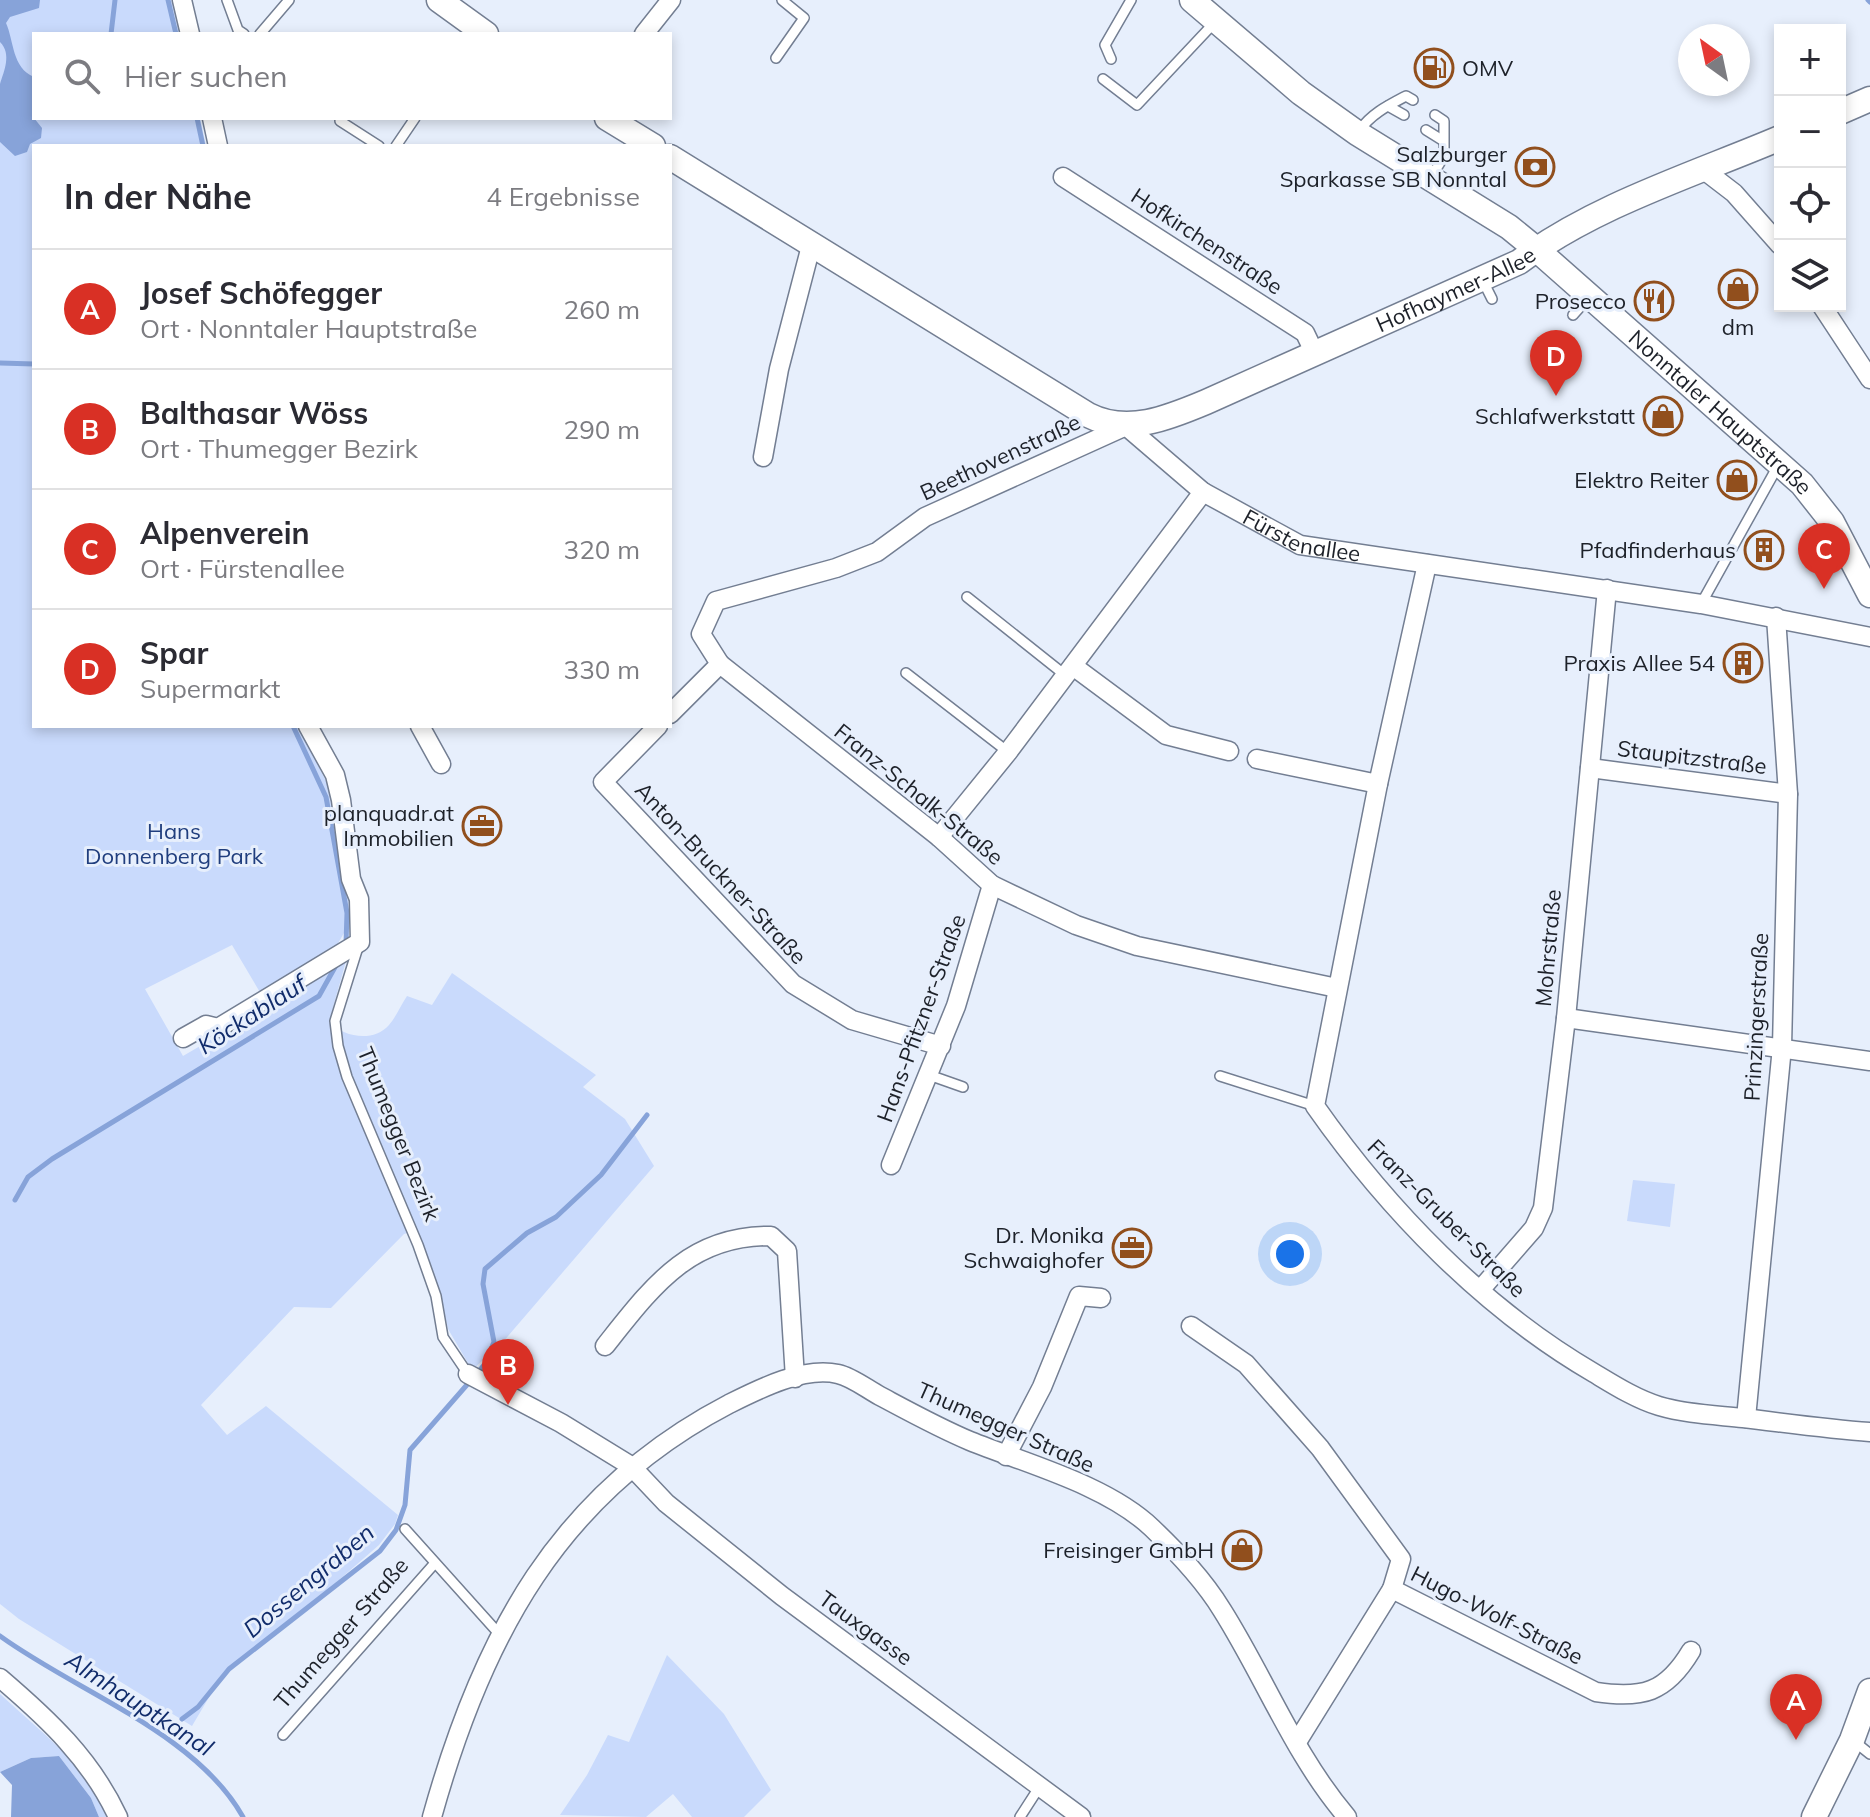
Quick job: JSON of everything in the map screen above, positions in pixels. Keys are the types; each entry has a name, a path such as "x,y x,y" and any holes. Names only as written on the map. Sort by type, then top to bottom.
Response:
{"street":[{"path":"182,0 190,32"},
{"path":"439,0 478,32"},
{"path":"646,32 671,0"},
{"name":"Nonntaler Hauptstraße","path":"1192,0 1293,87 1357,133 1432,176 1536,249 1580,306 1780,464 1819,505 1868,585"},
{"path":"1846,109 1870,99"},
{"path":"212,120 218,144"},
{"path":"610,120 650,144"},
{"name":"Hofhaymer-Allee","path":"1126,426 1192,408 1315,354 1487,289 1536,249 1575,226 1774,141"},
{"name":"Fürstenallee","path":"672,158 1088,415 1126,426 1203,492 1300,545 1701,604 1870,637"},
{"path":"1704,170 1734,193 1776,240"},
{"name":"Hofkirchenstraße","path":"1063,177 1305,333 1315,354"},
{"path":"763,457 779,369 812,242"},
{"path":"1826,312 1870,379"},
{"name":"Beethovenstraße","path":"720,664 701,634 716,601 836,568 877,552 925,517 1126,426"},
{"path":"939,837 1008,752 1203,492"},
{"path":"1315,1106 1378,784 1427,564"},
{"name":"Mohrstraße","path":"1481,1289 1534,1228 1543,1208 1566,1018 1607,589"},
{"name":"Prinzingerstraße","path":"1746,1418 1782,1047 1788,794 1776,617"},
{"path":"672,712 720,664"},
{"name":"Franz-Schalk-Straße","path":"720,664 939,837 992,885 1076,925 1137,946 1337,988"},
{"path":"1069,670 1166,735 1229,751"},
{"name":"Thumegger Bezirk","path":"309,728 335,775 351,879 359,899 348,948"},
{"path":"421,728 441,764"},
{"name":"Anton-Bruckner-Straße","path":"656,728 603,782 793,984 852,1020 941,1046"},
{"path":"1257,759 1378,784"},
{"name":"Staupitzstraße","path":"1590,768 1788,794"},
{"name":"Hans-Pfitzner-Straße","path":"891,1165 941,1046 983,924 992,885"},
{"path":"183,1038 206,1025 218,1028 348,948"},
{"path":"1566,1018 1870,1061"},
{"name":"Franz-Gruber-Straße","path":"1315,1106 1347,1152 1388,1200 1481,1289 1535,1337 1615,1385 1657,1406 1816,1429 1870,1432"},
{"path":"605,1346 643,1298 695,1252 729,1239 771,1236 787,1251 795,1378"},
{"path":"1006,1456 1042,1387 1079,1296 1101,1298"},
{"path":"1191,1326 1246,1364 1320,1448 1401,1559 1392,1589"},
{"name":"Thumegger Straße","path":"432,1817 468,1703 501,1636 555,1546 582,1513 631,1466 708,1416 751,1393 819,1373 840,1374 932,1425 1099,1494 1148,1524 1188,1564 1221,1608 1313,1773 1347,1817"},
{"name":"Thumegger Bezirk","path":"470,1377 561,1423 631,1466"},
{"name":"Tauxgasse","path":"631,1466 666,1503 715,1543 1081,1817"},
{"name":"Hugo-Wolf-Straße","path":"1297,1742 1392,1589 1596,1692 1624,1696 1645,1694 1678,1673 1691,1651"},
{"path":"0,1678 66,1737 106,1791 118,1817"},
{"path":"1814,1817 1861,1747 1870,1691"}],"lane":[{"path":"227,0 241,32"},
{"path":"262,32 289,0"},
{"path":"776,58 804,18 782,0"},
{"path":"1111,59 1105,45 1131,0"},
{"path":"1103,79 1137,105 1217,21"},
{"path":"1357,133 1368,118 1388,106 1406,96 1413,100"},
{"path":"1388,106 1404,115"},
{"path":"1432,176 1444,156 1444,121 1435,115"},
{"path":"397,144 414,120"},
{"path":"340,121 376,144"},
{"path":"1426,130 1442,140"},
{"path":"1701,604 1780,464"},
{"path":"967,597 1069,670"},
{"path":"906,673 1008,752"},
{"name":"Thumegger Bezirk","path":"348,948 335,1021 338,1046 347,1077 418,1245 436,1296 443,1337 470,1377"},
{"path":"929,1075 963,1087"},
{"path":"1220,1076 1315,1106"},
{"name":"Thumegger Straße","path":"405,1529 501,1636"},
{"name":"Thumegger Straße","path":"283,1735 435,1563"},
{"path":"1020,1817 1040,1786"}],"green space":[{"name":"Hans Donnenberg Park","path":"0,0 175,0 183,32 32,32 32,120 200,120 206,144 32,144 32,728 299,728 330,789 342,867 358,909 337,945 261,994 232,945 145,989 183,1056 346,961 329,1022 342,1031 359,1036 382,1031 392,1022 407,996 432,1005 452,973 596,1075 583,1087 625,1119 654,1166 502,1343 472,1370 448,1329 438,1287 417,1230 404,1234 331,1308 294,1307 201,1405 227,1435 266,1406 398,1515 379,1545 276,1635 224,1672 192,1726 19,1619 0,1604"},
{"path":"1633,1180 1675,1184 1670,1227 1627,1221"},
{"path":"667,1655 724,1714 771,1790 744,1817 692,1817 673,1794 646,1817 560,1815 587,1775 608,1735 629,1742"},
{"path":"0,1694 75,1765 109,1817 99,1817 91,1798 59,1756 31,1758 0,1772"}],"shaded area":[{"path":"0,0 40,0 39,8 10,17 6,23 18,61 32,76 32,120 42,128 41,138 30,144 27,152 15,156 0,142 0,84 6,52 0,42"},
{"path":"59,1756 91,1798 99,1817 11,1817 12,1785 0,1772 31,1758"}],"waterway":[{"path":"111,32 115,0"},
{"path":"168,0 176,32"},
{"path":"197,120 203,144"},
{"name":"Köckablauf","path":"0,363 32,364"},
{"name":"Köckablauf","path":"294,728 326,797 347,913 346,944"},
{"name":"Köckablauf","path":"15,1200 28,1177 52,1159 319,996 339,960"},
{"name":"Dossengraben","path":"182,1719 198,1707 229,1669 380,1551 396,1530 405,1505 410,1450 486,1363 494,1342 483,1284 485,1269 527,1233 556,1217 601,1175 647,1115"},
{"name":"Almhauptkanal","path":"0,1636 166,1738 196,1761 222,1787 243,1817"}],"place":[{"name":"OMV","path":"1434,68"},
{"name":"Salzburger Sparkasse SB Nonntal","path":"1535,167"},
{"name":"dm","path":"1738,289"},
{"name":"Prosecco","path":"1654,301"},
{"name":"Spar","path":"1556,396"},
{"name":"Schlafwerkstatt","path":"1663,416"},
{"name":"Elektro Reiter","path":"1737,480"},
{"name":"Pfadfinderhaus","path":"1764,550"},
{"name":"Alpenverein","path":"1824,589"},
{"name":"Praxis Allee 54","path":"1743,663"},
{"name":"planquadr.at Immobilien","path":"482,826"},
{"name":"Dr. Monika Schwaighofer","path":"1132,1248"},
{"name":"Balthasar Wöss","path":"508,1405"},
{"name":"Freisinger GmbH","path":"1242,1550"},
{"name":"Josef Schöfegger","path":"1796,1740"}]}
